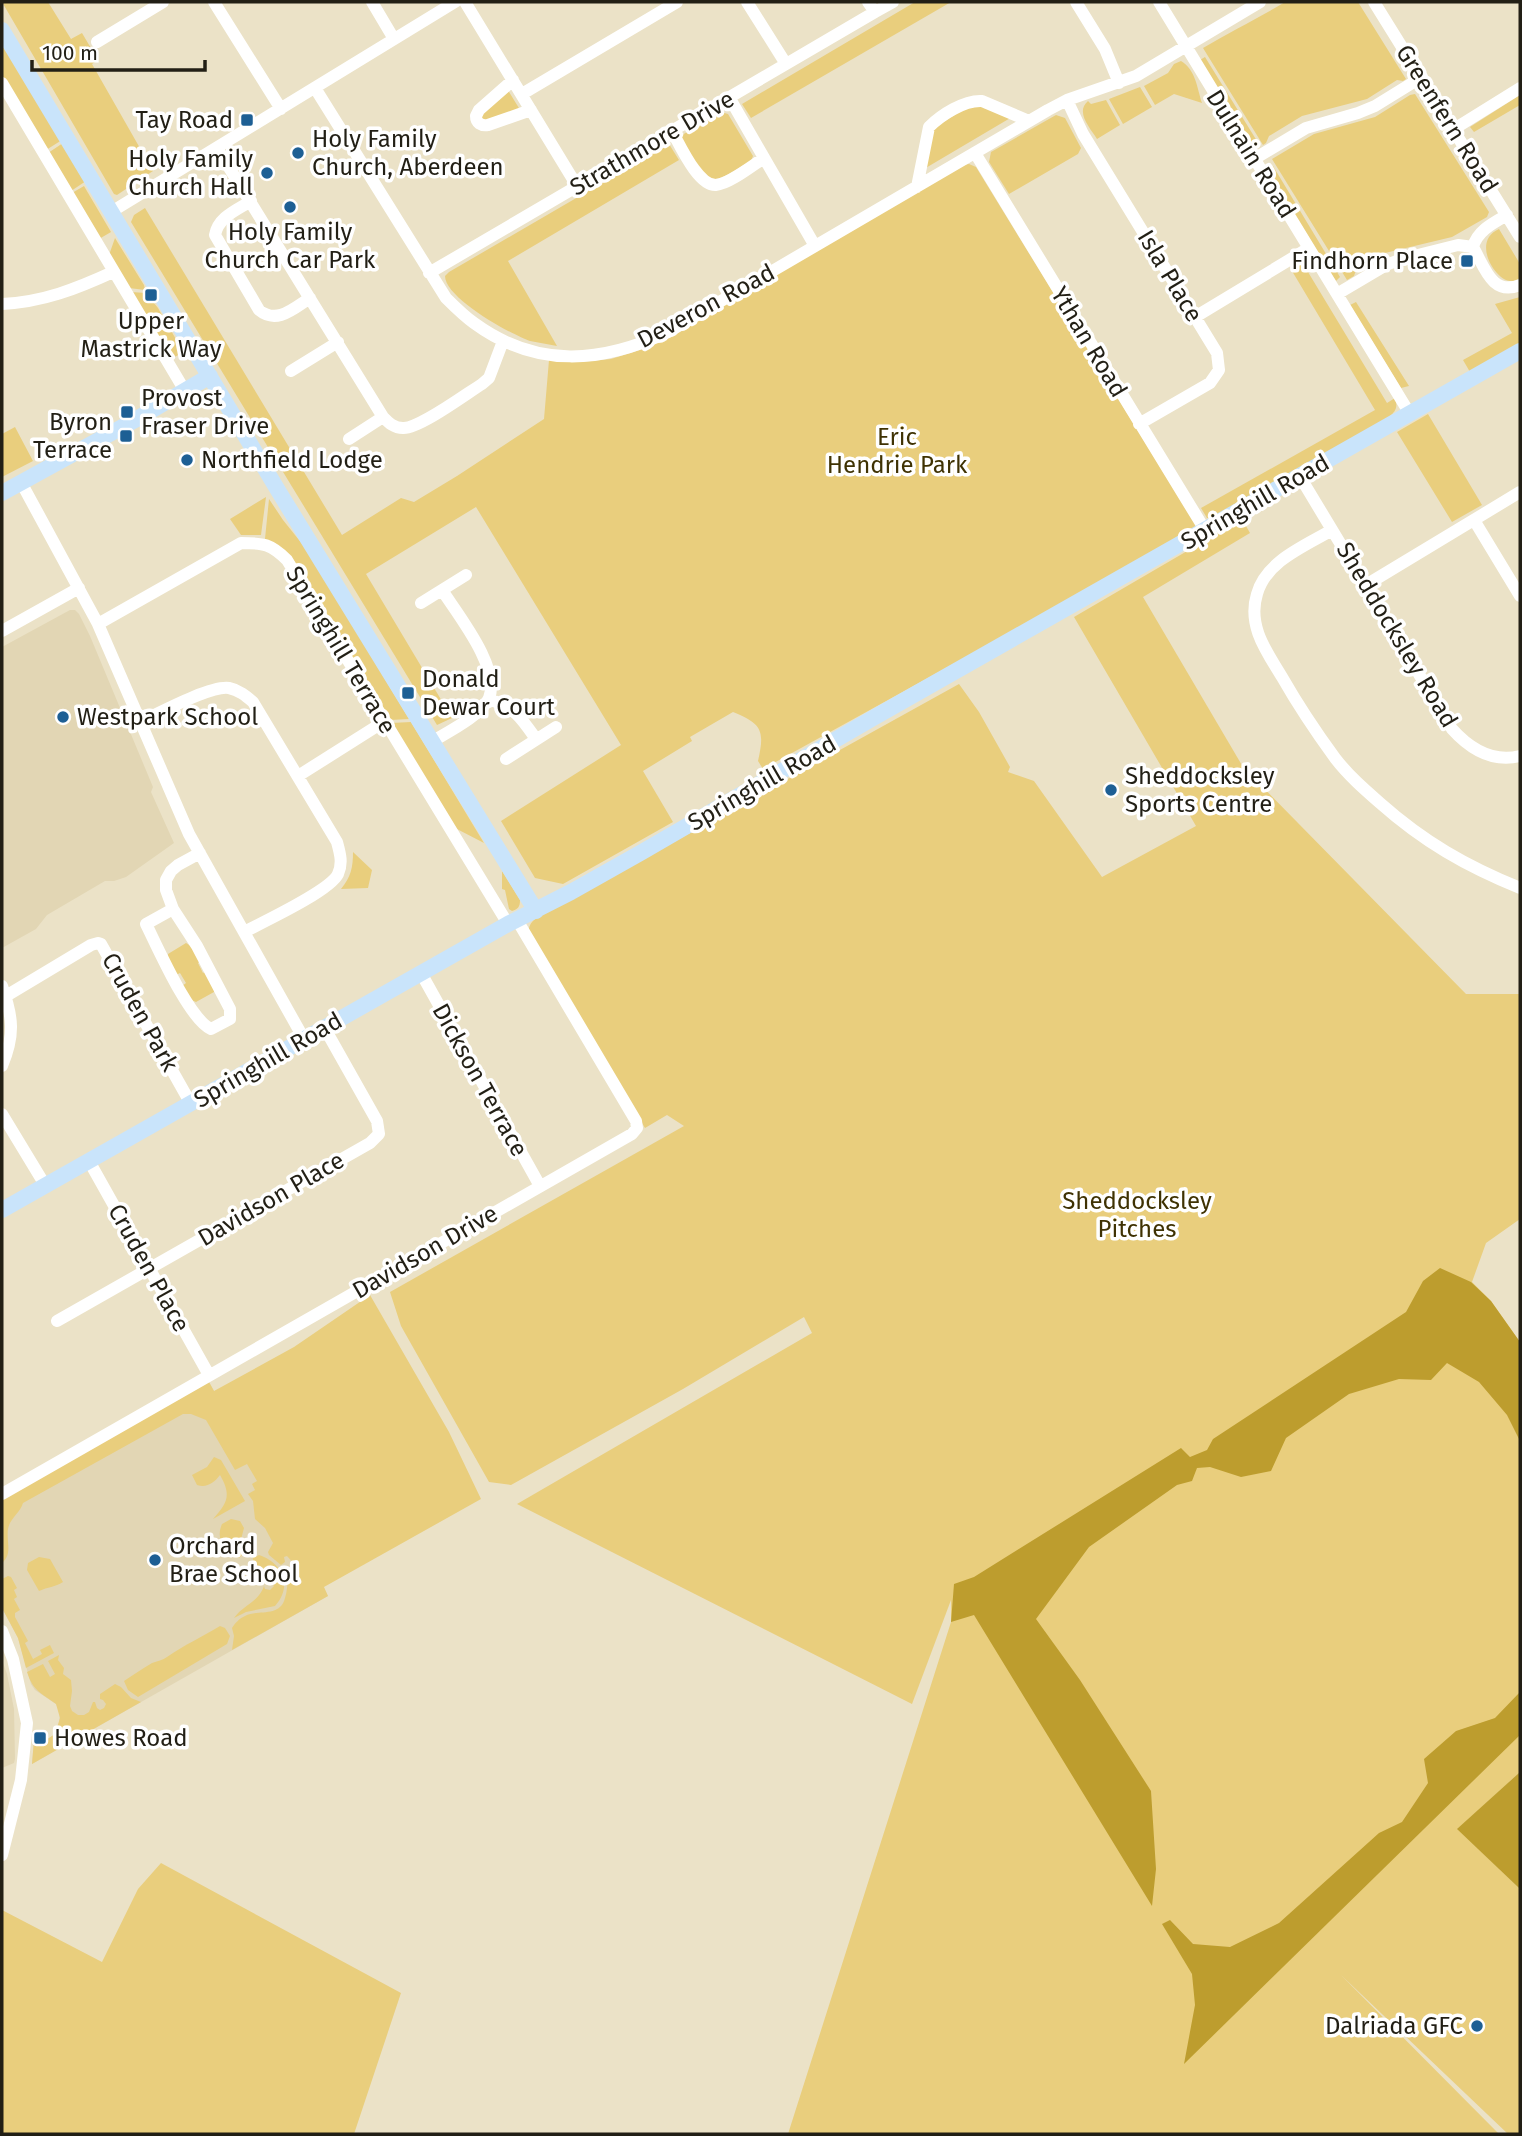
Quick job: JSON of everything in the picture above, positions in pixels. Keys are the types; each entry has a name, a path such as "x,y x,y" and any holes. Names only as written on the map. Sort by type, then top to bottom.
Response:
{"street":[{"path":"97,42 163,2"},
{"path":"214,2 281,109"},
{"path":"372,2 394,39"},
{"path":"111,212 455,2"},
{"path":"465,2 577,186"},
{"path":"522,94 677,2"},
{"path":"747,2 786,64"},
{"name":"Strathmore Drive","path":"429,273 786,64 872,7 893,2"},
{"path":"1076,2 1105,49 1119,83"},
{"name":"Dulnain Road","path":"1159,2 1410,414"},
{"name":"Deveron Road","path":"315,88 446,298 474,323 503,341 533,352 566,356 609,354 668,332 1029,121 1067,100 1136,76 1260,2"},
{"name":"Greenfern Road","path":"1374,2 1520,237"},
{"path":"2,30 536,911"},
{"path":"1254,159 1306,128 1376,106 1422,77"},
{"path":"513,80 479,110 476,116 478,122 480,125 488,125 531,110"},
{"path":"2,83 185,391"},
{"path":"1454,129 1520,88"},
{"path":"729,97 815,246"},
{"name":"Isla Place","path":"1067,100 1083,134 1217,353 1219,370 1210,383 1139,424"},
{"path":"917,187 929,127 965,103 982,101 1029,121"},
{"path":"672,131 698,176 705,183 723,183 764,158"},
{"path":"217,148 383,417 390,424 399,428 414,426 482,384 489,378 503,341"},
{"name":"Ythan Road","path":"975,153 1205,530"},
{"path":"251,201 222,219 216,226 217,242 259,310 266,316 282,315 310,298"},
{"path":"1473,247 1479,235 1507,215"},
{"path":"1337,295 1386,265 1402,259 1458,245 1473,247"},
{"path":"1473,247 1494,284 1507,289 1520,285"},
{"path":"1195,317 1309,248"},
{"path":"2,304 26,303 57,295 113,272"},
{"path":"290,371 338,342"},
{"name":"Springhill Road","path":"2,1210 324,1027 642,852 1520,351"},
{"path":"2,494 210,376"},
{"path":"348,439 383,417"},
{"name":"Sheddocksley Road","path":"1299,475 1452,729 1480,753 1496,757 1520,756"},
{"path":"22,484 98,624 165,781 200,853 304,1039"},
{"path":"1366,585 1520,492"},
{"path":"1474,520 1520,596"},
{"path":"1332,530 1281,561 1264,580 1257,593 1254,617 1261,642 1336,759 1360,786 1436,848 1471,867 1520,888"},
{"name":"Springhill Terrace","path":"98,624 241,543 262,543 276,548 288,560 384,721 513,922"},
{"path":"421,603 466,575"},
{"path":"2,631 79,588"},
{"path":"433,741 476,713 489,699 491,682 488,666 442,590"},
{"path":"140,722 213,689 227,687 241,692 253,702 337,842 342,861 337,876 324,888 244,932"},
{"path":"489,699 506,705 520,716 536,739"},
{"path":"298,776 384,721"},
{"path":"506,759 556,727"},
{"path":"173,909 146,924 186,1000 203,1026 211,1030 230,1019 230,1009 197,946 173,909 166,890 166,880 171,871 200,853"},
{"name":"Davidson Drive","path":"2,1493 632,1134 637,1128 636,1121 513,922"},
{"name":"Cruden Park","path":"4,991 91,945 101,944 191,1104"},
{"name":"Dickson Terrace","path":"421,973 540,1186"},
{"path":"2,1066 10,1047 13,1022 4,991"},
{"name":"Davidson Place","path":"57,1321 370,1143 379,1134 377,1121 324,1027"},
{"path":"2,1114 45,1185"},
{"name":"Cruden Place","path":"89,1161 209,1375"},
{"path":"2,1631 13,1659 27,1723 21,1780 2,1855"}],"shaded area":[{"name":"Westpark School","path":"70,610 79,614 90,636 153,787 151,792 174,843 126,877 105,881 47,915 36,929 2,948 2,647"},
{"path":"1440,1268 1471,1282 1491,1301 1520,1342 1520,1441 1507,1415 1479,1382 1447,1363 1431,1380 1399,1379 1349,1394 1286,1438 1271,1471 1241,1477 1210,1467 1197,1468 1192,1481 1177,1485 1089,1547 1036,1619 1080,1680 1151,1791 1156,1869 1152,1906 974,1615 951,1622 954,1584 974,1577 1181,1448 1190,1457 1207,1450 1213,1439 1406,1312 1423,1281"},
{"name":"Orchard Brae School","path":"209,1382 328,1596 32,1764 34,1740 46,1740 55,1734 60,1712 56,1704 35,1690 31,1684 18,1638 2,1608 2,1500"},
{"path":"2,1660 14,1709 15,1759 14,1763 2,1768"},
{"path":"1520,1692 1520,1735 1184,2064 1195,2005 1192,1974 1162,1924 1170,1920 1193,1944 1230,1947 1279,1923 1379,1833 1402,1822 1428,1783 1424,1759 1456,1731 1495,1718"},
{"path":"1520,1772 1520,1889 1457,1829"}],"green space":[{"path":"2,2 48,2 71,39 82,33 98,60 92,64 153,171 117,195 114,194"},
{"path":"915,2 951,2 751,118 742,104"},
{"path":"1285,2 1358,2 1406,79 1397,80 1367,99 1302,116 1269,136 1263,145 1203,48"},
{"path":"2,45 62,140 46,150 2,75"},
{"path":"1205,57 1257,141 1251,143 1200,60"},
{"path":"1181,61 1193,74 1202,103 1174,94 1155,105 1144,86 1168,73 1174,64"},
{"path":"506,87 522,113 488,125 477,113"},
{"path":"1140,87 1152,107 1123,124 1109,99"},
{"path":"1415,94 1489,212 1487,217 1452,237 1385,253 1356,270 1354,276 1347,280 1272,159 1314,134 1375,117"},
{"path":"1520,95 1520,105 1474,132 1470,127"},
{"path":"1106,100 1120,125 1097,139 1083,115 1084,105 1088,101 1091,104"},
{"path":"981,106 1012,117 924,169 932,129 968,107"},
{"path":"721,112 728,114 753,156 751,161 732,173 713,179 702,172 692,159 682,135"},
{"path":"1056,115 1065,118 1081,148 1078,154 1009,194 989,162 991,152"},
{"path":"63,143 86,181 71,191 48,153"},
{"path":"669,144 679,160 508,261 557,346 530,341 508,331 480,314 448,285 445,276 449,272"},
{"name":"Eric Hendrie Park","path":"969,164 976,167 1197,527 763,769 758,761 761,742 759,729 750,720 733,712 690,737 692,741 643,771 673,822 563,884 535,878 501,821 621,745 476,507 366,574 452,718 437,725 131,222 134,215 145,208 342,535 401,498 414,502 544,419 549,360 581,362 611,359 643,349"},
{"path":"1273,166 1340,277 1336,281 1269,173"},
{"path":"84,186 111,232 99,239 72,193"},
{"path":"1499,229 1520,264 1520,278 1514,281 1504,279 1498,274 1488,259 1487,242"},
{"path":"115,238 145,290 129,288 109,255"},
{"path":"1303,263 1309,266 1308,272 1387,403 1395,398 1396,409 1389,417 1207,518 1201,508 1375,410 1292,271"},
{"path":"131,292 146,293 158,308 181,348 180,354 171,359"},
{"path":"1520,297 1520,343 1470,372 1463,360 1512,333 1495,304"},
{"path":"1356,302 1409,386 1401,388 1350,305"},
{"path":"1428,414 1482,505 1452,522 1397,432"},
{"path":"15,427 33,461 2,477 2,434"},
{"path":"266,497 261,535 241,535 230,519"},
{"path":"269,499 307,550 409,719 390,720 291,558 265,539"},
{"name":"Sheddocksley Pitches","path":"1242,519 1250,533 1143,597 1243,767 1466,994 1520,994 1520,1219 1486,1243 1472,1282 1491,1301 1520,1342 1520,1772 1458,1829 1520,1889 1520,2134 1508,2134 1341,1975 1499,2134 788,2134 951,1622 951,1600 912,1704 517,1504 812,1333 804,1317 683,1389 511,1485 489,1482 401,1326 390,1292 684,1126 667,1115 645,1128 529,933 530,925 540,916 959,684 979,712 1010,767 1008,772 1034,781 1102,877 1196,826 1074,617"},
{"path":"411,722 484,843 455,828 391,723"},
{"path":"353,852 372,870 368,888 341,889 351,872"},
{"path":"502,871 520,900 518,907 512,911 509,909 505,890 502,889"},
{"path":"186,943 194,948 201,961 198,963 203,973 207,971 214,984 214,992 196,1002 189,999 182,986 186,983 180,973 176,975 168,961 168,954"},
{"path":"370,1295 449,1432 481,1499 324,1587 328,1596 232,1650 232,1628 238,1621 250,1614 274,1611 285,1598 288,1580 291,1581 293,1575 301,1581 295,1573 296,1566 287,1556 281,1565 269,1555 273,1543 265,1528 255,1519 253,1501 248,1494 255,1490 252,1484 257,1481 247,1464 235,1470 206,1420 183,1414 23,1503 9,1525 8,1551 2,1563 2,1500 209,1382 214,1391 294,1347"},
{"path":"214,1457 221,1460 245,1501 213,1519 226,1499 224,1482 220,1475 210,1484 197,1485 192,1475 207,1467"},
{"path":"231,1519 240,1521 244,1528 240,1543 242,1555 239,1558 226,1549 221,1540 222,1524"},
{"path":"259,1555 279,1569 283,1576 283,1591 275,1606 246,1612 234,1618 258,1596 264,1586 270,1590 274,1586 269,1580 264,1583 257,1571 253,1558"},
{"path":"39,1557 50,1559 63,1582 39,1591 27,1570 28,1563"},
{"path":"8,1576 17,1588 14,1590 17,1597 14,1599 20,1610 15,1613 15,1617 28,1641 25,1643 33,1659 42,1654 40,1650 50,1645 54,1653 26,1668 18,1638 2,1608 2,1579"},
{"path":"220,1626 225,1628 230,1636 227,1644 138,1697 128,1690 124,1681"},
{"path":"59,1655 58,1660 64,1668 63,1674 71,1680 70,1706 78,1715 89,1712 93,1702 100,1710 104,1708 106,1704 100,1699 100,1694 115,1684 131,1698 141,1702 32,1764 34,1740 46,1740 55,1734 60,1718 56,1704 35,1688 27,1672 43,1664 50,1677 55,1674 48,1661"},
{"path":"161,1863 401,1993 354,2134 2,2134 2,1910 102,1962 138,1889"}],"place":[{"name":"Tay Road","path":"247,120"},
{"name":"Holy Family Church, Aberdeen","path":"298,153"},
{"name":"Holy Family Church Hall","path":"267,173"},
{"name":"Holy Family Church Car Park","path":"290,207"},
{"name":"Findhorn Place","path":"1467,261"},
{"name":"Upper Mastrick Way","path":"151,295"},
{"name":"Provost Fraser Drive","path":"127,412"},
{"name":"Byron Terrace","path":"126,436"},
{"name":"Northfield Lodge","path":"187,460"},
{"name":"Donald Dewar Court","path":"408,693"},
{"name":"Westpark School","path":"63,717"},
{"name":"Sheddocksley Sports Centre","path":"1111,790"},
{"name":"Orchard Brae School","path":"155,1560"},
{"name":"Howes Road","path":"40,1738"},
{"name":"Dalriada GFC","path":"1477,2026"}]}
